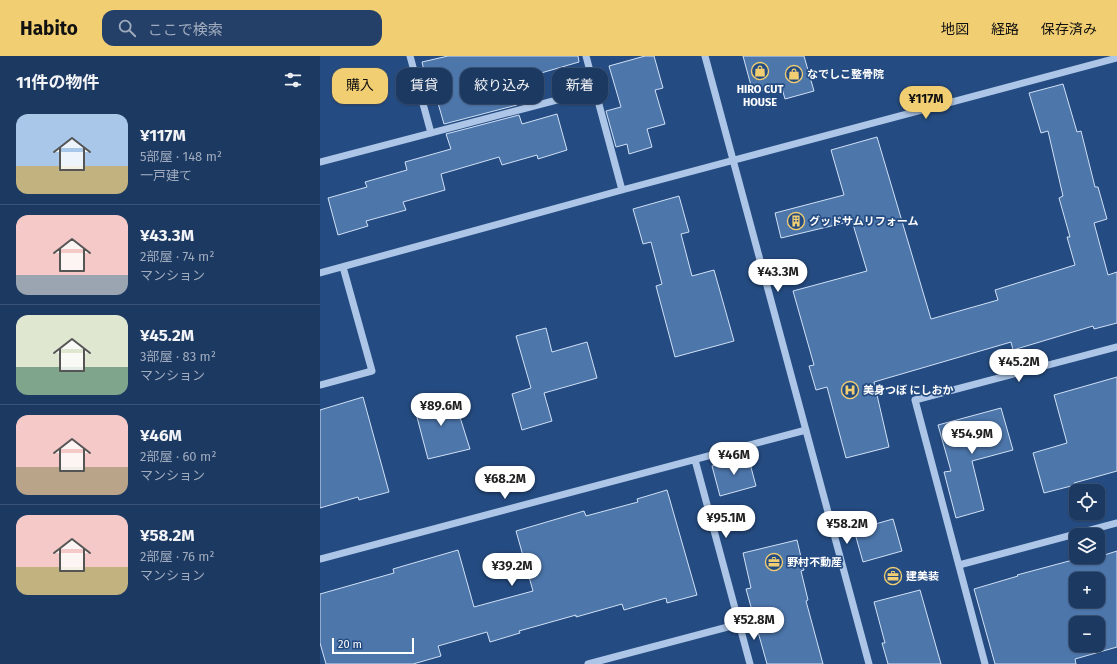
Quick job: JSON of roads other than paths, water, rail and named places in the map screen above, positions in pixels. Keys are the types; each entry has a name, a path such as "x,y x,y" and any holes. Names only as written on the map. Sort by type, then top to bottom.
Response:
{"street":[{"path":"410,56 430,133"},
{"path":"586,56 589,68"},
{"path":"705,56 869,664"},
{"path":"320,273 622,190 733,162 1116,59 1117,67"},
{"path":"320,162 552,101"},
{"path":"599,104 622,190"},
{"path":"320,385 372,371 343,267"},
{"path":"985,664 915,400 1117,347"},
{"path":"320,559 806,430"},
{"path":"695,460 750,664"},
{"path":"959,565 1117,523"},
{"path":"588,664 739,624"}],"place":[{"name":"HIRO CUT HOUSE","path":"760,71"},
{"name":"なでしこ整骨院","path":"794,74"},
{"name":"グッドサムリフォーム","path":"796,221"},
{"name":"美身つぼ にしおか","path":"850,390"},
{"name":"野村不動産","path":"774,562"},
{"name":"建美装","path":"893,576"}]}
